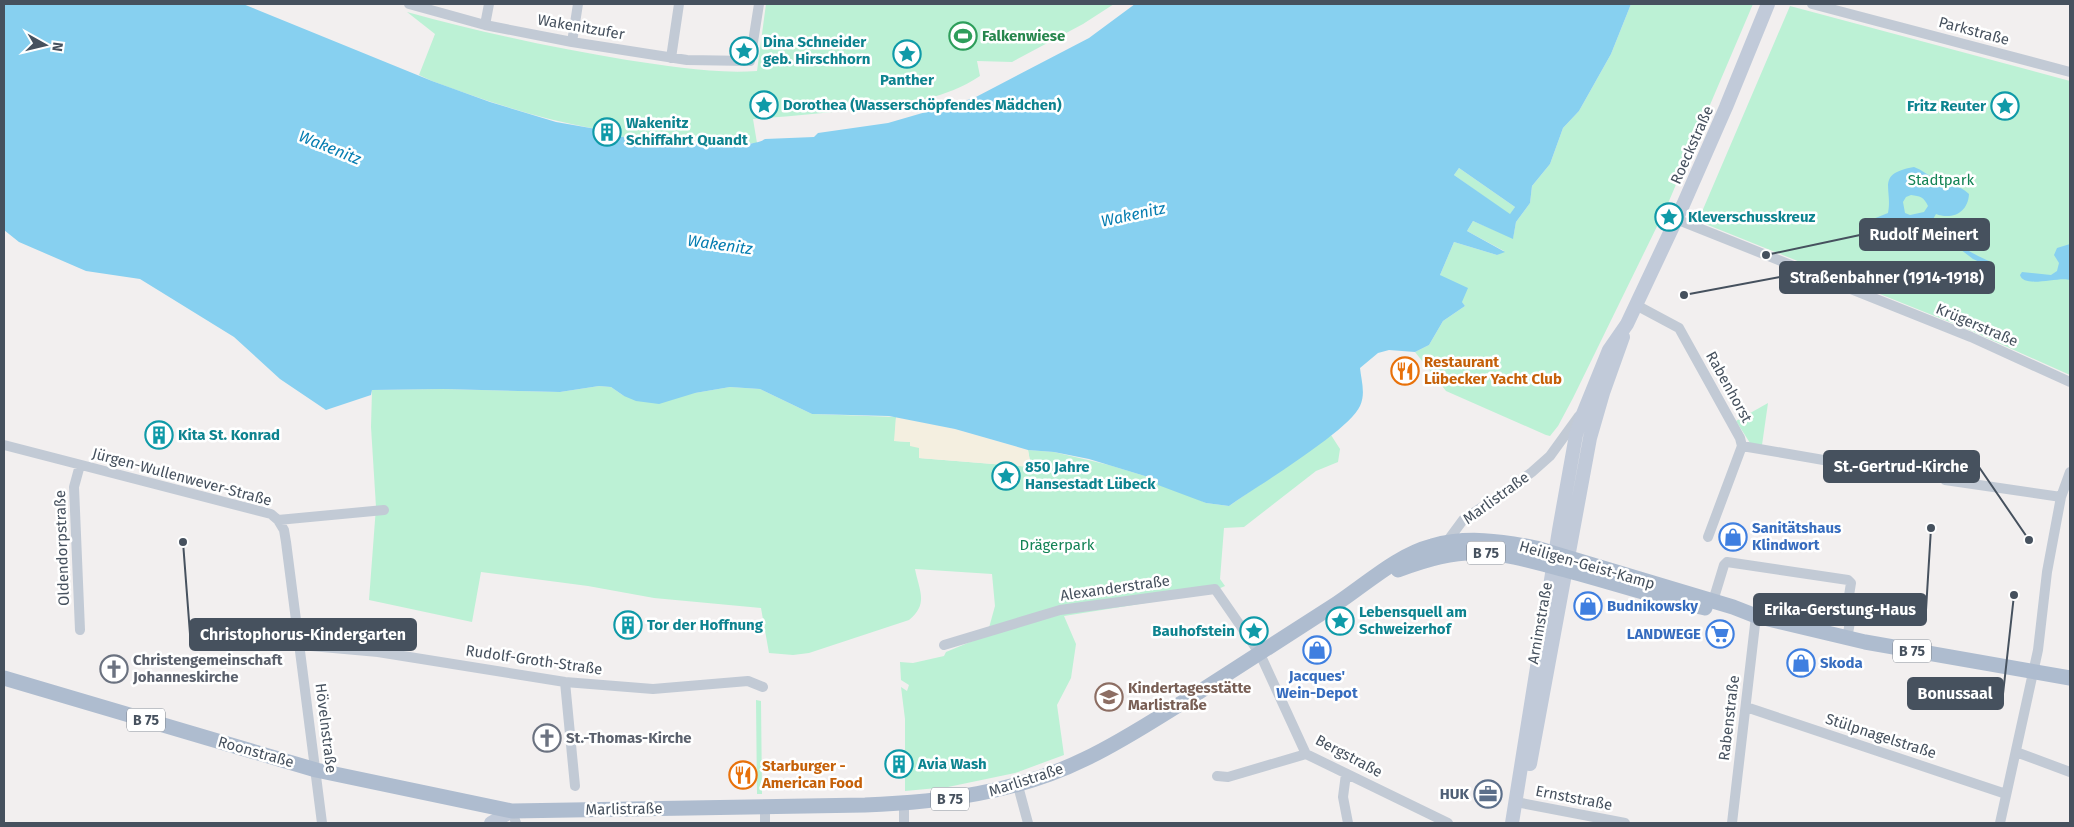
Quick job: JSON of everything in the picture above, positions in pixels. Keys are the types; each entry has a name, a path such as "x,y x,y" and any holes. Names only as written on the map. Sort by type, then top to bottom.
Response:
{"main road":[{"name":"Roeckstraße","path":"1586,462 1603,393 1618,355 1627,324 1726,107 1768,4"},
{"name":"Roeckstraße","path":"1572,457 1586,405 1609,350 1627,324"},
{"name":"Arnimstraße","path":"1561,562 1572,457"},
{"name":"Arnimstraße","path":"1512,823 1520,766 1561,562 1586,462"},
{"name":"Heiligen-Geist-Kamp","path":"1417,557 1431,546 1446,543 1464,541 1503,542 1536,548 1561,562 1670,600 1731,614 1756,616"},
{"name":"Heiligen-Geist-Kamp","path":"1417,557 1484,553 1561,562 1713,601 1756,616 1847,638 2070,678"},
{"name":"Marlistraße","path":"514,817 765,807 904,804 950,799 1018,786 1084,760 1131,735 1365,585 1417,557"},
{"name":"Roonstraße","path":"4,678 316,770 514,817"},
{"path":"491,823 514,817"}],"street":[{"name":"Wakenitzufer","path":"409,4 485,25 572,42 670,58 750,61 758,4"},
{"path":"485,25 489,4"},
{"path":"572,42 578,4"},
{"path":"670,58 679,4"},
{"name":"Parkstraße","path":"1812,4 2070,72"},
{"name":"Krügerstraße","path":"1676,219 1971,337 2070,382"},
{"name":"Rabenhorst","path":"1636,305 1679,328 1740,438 1742,446 1708,537"},
{"name":"Roeckstraße","path":"1553,453 1586,405"},
{"name":"Jürgen-Wullenwever-Straße","path":"4,445 271,514 278,520 384,510"},
{"path":"1742,446 1835,462"},
{"path":"1553,453 1586,462"},
{"name":"Marlistraße","path":"1446,543 1462,520 1509,489 1553,453"},
{"name":"Oldendorpstraße","path":"80,465 74,486 80,630"},
{"path":"2000,823 2034,672 2047,572 2061,497 2070,472"},
{"path":"1945,480 2061,497"},
{"name":"Hövelnstraße","path":"278,520 284,530 286,542 322,823"},
{"path":"1713,601 1724,565 1727,562 1851,581 1847,608 1851,616 1847,638"},
{"name":"Alexanderstraße","path":"944,645 1060,610 1215,589 1260,654"},
{"name":"Rabenstraße","path":"1732,823 1756,616"},
{"name":"Rudolf-Groth-Straße","path":"300,645 378,652 565,682 653,689 748,681 763,687"},
{"name":"Bergstraße","path":"1260,654 1306,754 1448,823"},
{"path":"565,682 575,786"},
{"name":"Stülpnagelstraße","path":"1746,707 2006,794"},
{"path":"2016,752 2070,772"},
{"path":"1216,776 1228,777 1306,754"},
{"path":"1346,774 1343,797 1348,823"},
{"path":"1018,786 1028,823"},
{"name":"Ernststraße","path":"1516,802 1625,823"},
{"path":"904,804 904,823"},
{"path":"765,807 765,823"}],"green space":[{"path":"766,4 1114,4 1083,24 1012,62 977,61 980,76 954,90 926,99 897,104 753,119 757,143 723,144 634,136 633,139 618,136 617,138 595,134 596,129 513,109 432,81 419,75 435,34 407,12 517,39 599,55 692,69 741,72 757,71"},
{"path":"1631,4 1753,4 1666,208 1573,398 1558,426 1550,436 1446,391 1415,352 1429,345 1443,321 1465,306 1440,275 1454,242 1497,255 1504,251 1467,231 1473,221 1513,238 1516,222 1530,203 1532,186 1550,164 1563,128 1579,111 1611,54"},
{"name":"Stadtpark","path":"1790,6 2070,81 2070,375 1967,329 1698,221"},
{"path":"1459,168 1515,207 1510,215 1454,175"},
{"name":"Drägerpark","path":"599,386 611,387 624,396 695,393 730,387 760,389 812,414 896,417 895,441 911,442 920,448 919,458 1031,467 1028,450 1054,452 1109,465 1158,480 1206,503 1229,506 1331,435 1340,449 1338,462 1316,471 1244,527 1224,528 1220,579 1225,586 1209,593 1064,616 1076,644 1071,678 1057,705 1064,755 1015,773 948,787 905,791 905,719 901,687 907,691 909,685 901,680 900,662 913,663 944,656 946,652 987,635 995,606 992,574 915,569 921,602 915,614 909,620 809,653 793,655 769,653 761,608 654,598 588,586 481,572 472,622 369,600 376,507 371,427 372,390 442,389 560,392"},
{"path":"1768,403 1762,445 1750,443 1736,421"},
{"path":"756,700 761,701 762,794 757,794"}],"sand":[{"path":"896,417 955,429 1028,450 1031,467 919,458 919,448 910,446 910,442 894,441"}],"water":[{"name":"Wakenitz","path":"4,4 243,4 432,81 490,102 556,122 596,129 595,134 617,138 618,136 633,139 634,135 702,143 740,144 755,143 765,139 814,137 818,133 888,123 974,98 1089,38 1135,4 1631,4 1611,54 1579,111 1563,128 1550,164 1532,186 1530,203 1516,222 1513,239 1473,221 1467,231 1505,252 1497,255 1454,242 1440,275 1468,288 1462,302 1465,306 1443,321 1429,345 1415,352 1389,350 1378,353 1360,368 1363,397 1360,406 1352,417 1321,444 1229,506 1206,503 1158,485 1158,480 1089,459 1054,452 1028,450 955,429 889,416 812,414 760,389 730,387 695,393 659,404 636,401 624,396 611,387 599,386 560,392 443,389 372,390 371,395 326,410 280,379 234,337 140,279 86,271 19,242 4,230","holes":["1459,168 1515,207 1510,214 1454,175"]},
{"path":"1914,167 1935,179 1961,188 1969,194 1966,206 1958,213 1948,216 1936,214 1932,221 1950,239 1989,261 1989,264 1986,265 1973,259 1956,246 1913,220 1897,221 1875,229 1872,228 1870,223 1873,219 1888,213 1888,183 1894,174","holes":["1911,195 1923,199 1928,206 1924,212 1910,215 1905,213 1903,202 1906,197"]},
{"path":"2070,244 2070,280 2035,282 2023,279 2020,275 2022,272 2051,275 2057,271 2059,263 2054,255 2057,248"}],"place":[{"name":"Falkenwiese","path":"963,36"},
{"name":"Dina Schneider geb. Hirschhorn","path":"744,51"},
{"name":"Panther","path":"907,54"},
{"name":"Dorothea (Wasserschöpfendes Mädchen)","path":"764,105"},
{"name":"Fritz Reuter","path":"2005,106"},
{"name":"Wakenitz Schiffahrt Quandt","path":"607,132"},
{"name":"Kleverschusskreuz","path":"1669,217"},
{"name":"Rudolf Meinert","path":"1766,255"},
{"name":"Straßenbahner (1914-1918)","path":"1684,295"},
{"name":"Restaurant Lübecker Yacht Club","path":"1405,371"},
{"name":"Kita St. Konrad","path":"159,435"},
{"name":"850 Jahre Hansestadt Lübeck","path":"1006,476"},
{"name":"Erika-Gerstung-Haus","path":"1931,528"},
{"name":"Sanitätshaus Klindwort","path":"1733,537"},
{"name":"St.-Gertrud-Kirche","path":"2029,540"},
{"name":"Christophorus-Kindergarten","path":"183,542"},
{"name":"Bonussaal","path":"2014,595"},
{"name":"Budnikowsky","path":"1588,606"},
{"name":"Lebensquell am Schweizerhof","path":"1340,621"},
{"name":"Tor der Hoffnung","path":"628,625"},
{"name":"Bauhofstein","path":"1254,631"},
{"name":"LANDWEGE","path":"1720,634"},
{"name":"Jacques' Wein-Depot","path":"1317,650"},
{"name":"Skoda","path":"1801,663"},
{"name":"Christengemeinschaft Johanneskirche","path":"114,669"},
{"name":"Kindertagesstätte Marlistraße","path":"1109,697"},
{"name":"St.-Thomas-Kirche","path":"547,738"},
{"name":"Avia Wash","path":"899,764"},
{"name":"Starburger - American Food","path":"743,775"},
{"name":"HUK","path":"1488,794"}]}
